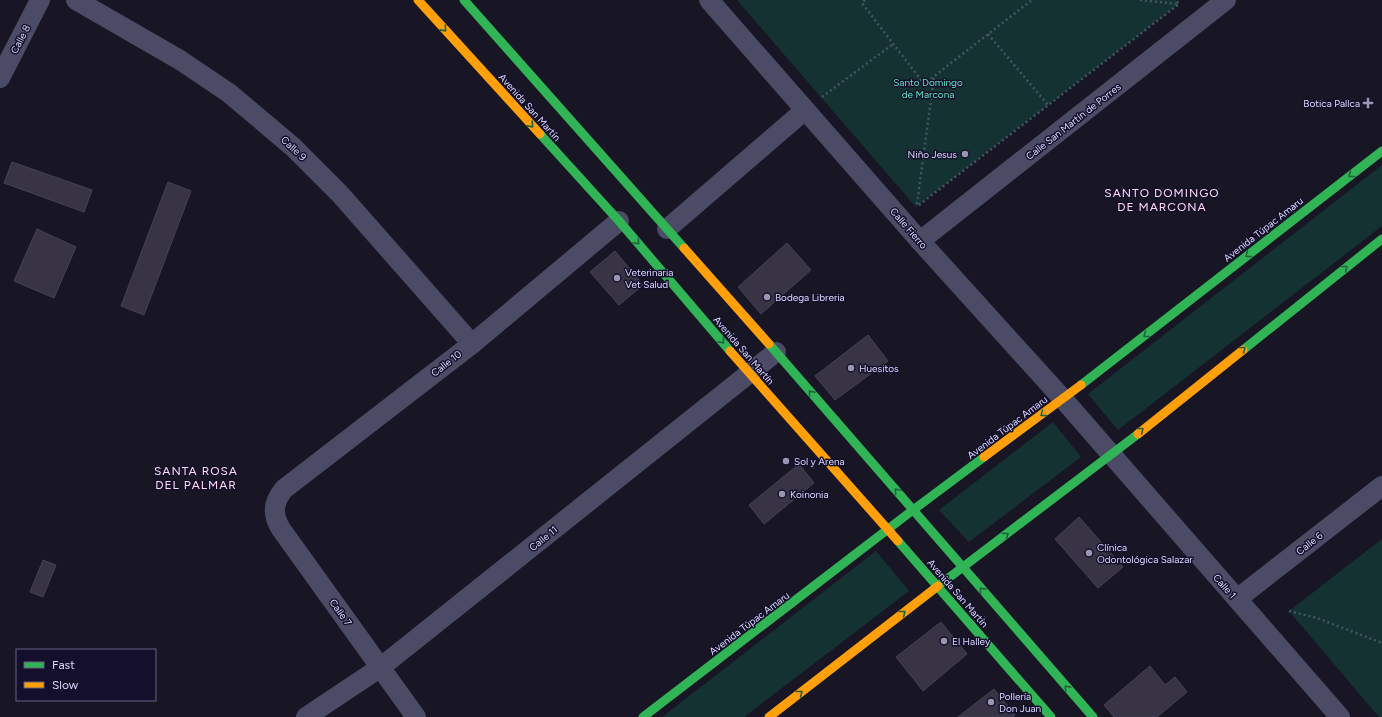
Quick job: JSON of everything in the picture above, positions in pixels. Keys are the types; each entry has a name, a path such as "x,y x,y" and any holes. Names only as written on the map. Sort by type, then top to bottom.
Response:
{"main road":[{"name":"Avenida San Martín","path":"418,0 619,222 749,373 938,586 1051,717"},
{"name":"Avenida San Martín","path":"464,0 776,352 1093,717"},
{"name":"Avenida Túpac Amaru","path":"642,717 913,510 1062,399 1382,152"},
{"path":"769,717 938,586 1111,455 1382,239"}],"street":[{"name":"Calle 8","path":"0,78 40,0"},
{"name":"Calle 9","path":"76,0 180,60 229,93 293,146 340,194 472,344"},
{"name":"Calle Fierro","path":"709,0 920,241 1111,455"},
{"name":"Calle San Martín de Porres","path":"920,241 1205,6 1226,0"},
{"path":"667,229 805,110"},
{"name":"Calle 10","path":"275,504 278,496 284,489 472,344 619,222"},
{"name":"Calle 11","path":"306,717 382,667 776,352"},
{"name":"Calle 1","path":"1111,455 1340,717"},
{"name":"Calle 6","path":"1237,599 1382,486"},
{"name":"Calle 7","path":"275,504 274,513 276,522 382,667 416,717"}],"path":[{"path":"865,0 862,3 924,84 1032,0"},
{"path":"1140,0 1179,4"},
{"path":"1176,0 1179,4"},
{"path":"916,207 1179,4"},
{"path":"988,34 1048,105"},
{"path":"817,92 822,98 893,44"},
{"path":"916,207 934,77"},
{"path":"911,201 916,207"},
{"path":"1289,611 1317,618 1382,643"}],"green space":[{"name":"Santo Domingo de Marcona","path":"737,0 1176,0 1179,4 916,207"},
{"path":"1382,165 1382,226 1118,430 1088,394"},
{"path":"1053,422 1081,457 969,542 939,510"},
{"path":"1382,539 1382,717 1379,717 1289,611"},
{"path":"876,551 909,591 744,717 662,717"}],"building":[{"path":"12,162 92,190 84,212 4,183"},
{"path":"168,182 191,191 144,315 121,306"},
{"path":"37,229 76,247 54,298 14,281"},
{"path":"787,243 811,270 761,314 738,287"},
{"name":"Veterinaria Vet Salud","path":"615,251 643,285 619,305 590,272"},
{"name":"Huesitos","path":"868,335 888,361 835,400 815,376"},
{"name":"Koinonia","path":"799,464 814,483 764,524 749,505"},
{"name":"Clínica Odontológica Salazar","path":"1079,517 1123,567 1098,588 1055,539"},
{"path":"43,560 56,565 43,597 30,592"},
{"path":"941,622 967,654 923,691 896,657"},
{"path":"1150,666 1165,685 1175,677 1187,692 1157,717 1114,717 1104,705"},
{"name":"Pollería Don Juan","path":"994,689 1015,715 1013,717 958,717"}],"traffic: fast":[{"path":"464,0 684,248"},
{"path":"540,134 619,221 730,351"},
{"path":"1081,385 1382,151"},
{"path":"1243,350 1382,239"},
{"path":"769,344 1093,717"},
{"path":"938,586 1138,434"},
{"path":"643,717 984,457"},
{"path":"898,541 1051,717"}],"traffic: slow":[{"path":"418,0 540,134"},
{"path":"684,248 769,344"},
{"path":"1138,434 1243,350"},
{"path":"730,351 898,541"},
{"path":"984,457 1081,385"},
{"path":"769,717 938,586"}],"place":[{"name":"Botica Pallca","path":"1368,103"},
{"name":"Niño Jesus","path":"965,154"},
{"name":"Veterinaria Vet Salud","path":"617,278"},
{"name":"Bodega Libreria","path":"767,297"},
{"name":"Huesitos","path":"851,368"},
{"name":"Sol y Arena","path":"786,461"},
{"name":"Koinonia","path":"782,494"},
{"name":"Clínica Odontológica Salazar","path":"1089,553"},
{"name":"El Halley","path":"944,641"},
{"name":"Pollería Don Juan","path":"991,702"}],"district":[{"name":"SANTO DOMINGO DE MARCONA","path":"1162,200"},
{"name":"SANTA ROSA DEL PALMAR","path":"196,478"}]}
